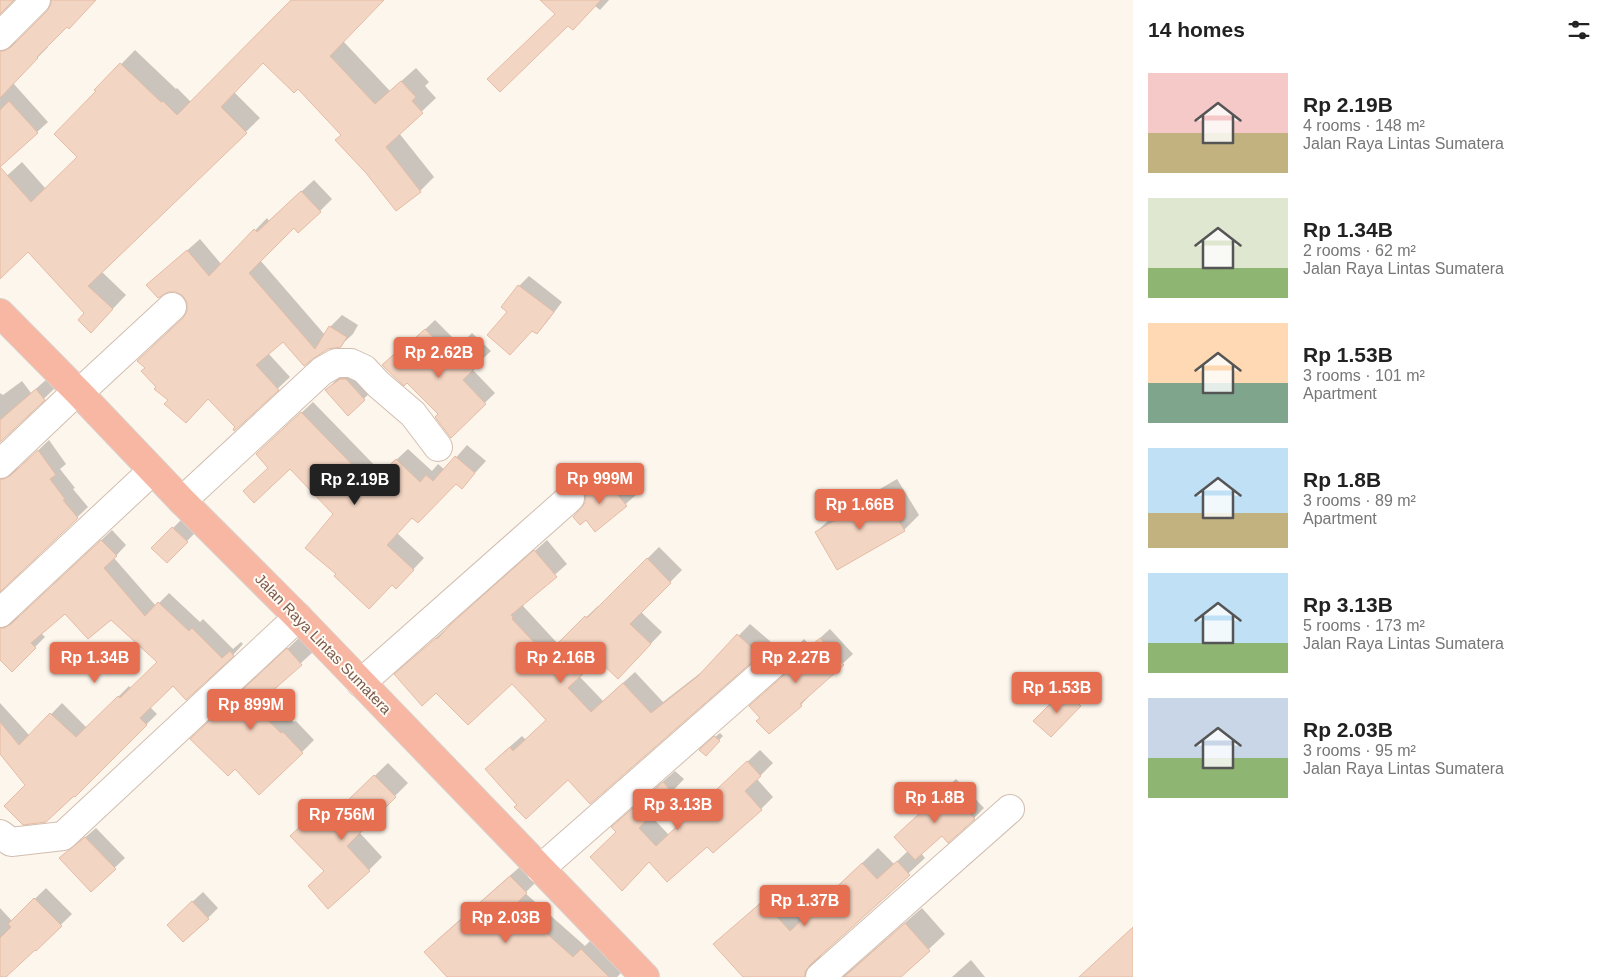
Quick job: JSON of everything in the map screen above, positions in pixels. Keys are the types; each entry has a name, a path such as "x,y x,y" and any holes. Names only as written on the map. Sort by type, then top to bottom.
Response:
{"highway":[{"name":"Jalan Raya Lintas Sumatera","path":"0,313 182,501 298,617 540,869 638,975"}],"street":[{"path":"0,36 36,0"},
{"path":"0,464 172,307"},
{"path":"182,501 322,371 336,363 351,363 364,370 413,414 438,447"},
{"path":"0,612 152,470"},
{"path":"361,683 570,498"},
{"path":"0,834 11,842 63,836 298,617"},
{"path":"540,869 772,665"},
{"path":"820,977 1010,809"}],"building":[{"path":"0,0 14,0 0,14"},
{"path":"51,0 96,0 69,29 67,27 37,57 0,98 0,51 11,47 47,11"},
{"path":"291,0 384,0 330,56 375,104 401,81 416,97 412,101 423,113 386,147 421,192 396,211 366,173 335,140 341,135 298,89 294,93 263,63 221,107 247,133 88,286 113,309 91,333 78,320 84,313 28,252 0,279 0,167 31,202 77,157 54,134 120,63 177,115"},
{"path":"540,0 601,0 573,30 568,26 500,92 487,79 555,14"},
{"path":"9,101 38,133 0,167 0,110"},
{"path":"301,191 321,212 298,233 294,228 249,273 315,349 329,326 347,337 341,347 328,349 304,366 283,342 256,365 279,390 234,431 235,427 208,399 186,423 164,404 168,400 154,389 156,387 141,371 145,368 137,361 183,318 187,311 187,303 183,296 176,292 168,292 158,298 146,285 187,250 209,276 254,229 257,232"},
{"path":"518,285 554,312 537,334 532,331 510,355 487,335 507,312 501,307"},
{"path":"425,329 449,354 462,341 482,361 463,380 486,404 451,438 435,417 438,414 407,383 404,386 382,365"},
{"path":"340,379 346,379 365,400 348,416 325,390"},
{"path":"36,389 45,400 0,442 0,420"},
{"path":"301,412 370,483 396,459 420,482 426,475 433,481 455,456 475,473 462,489 456,484 418,523 412,518 387,545 414,570 396,589 392,585 369,609 334,576 336,574 305,548 333,514 290,469 254,503 243,491 268,468 256,454"},
{"path":"38,450 56,475 50,479 65,499 63,500 78,518 0,592 0,479 11,475"},
{"path":"602,476 627,506 595,532 586,520 580,525 573,517 585,503 583,491"},
{"path":"882,493 905,531 837,570 815,532"},
{"path":"172,527 188,542 167,563 151,548"},
{"path":"101,540 117,556 104,568 145,616 158,602 189,631 192,628 222,658 230,651 234,656 186,700 173,686 140,718 147,725 75,797 46,822 23,825 4,806 25,785 0,754 0,722 19,745 50,713 76,737 118,696 120,698 157,662 111,620 88,639 65,614 31,643 36,648 12,672 0,660 0,628 11,624"},
{"path":"534,550 557,577 511,615 512,619 546,655 585,616 587,618 647,558 671,583 630,624 651,644 618,679 598,660 568,688 591,712 623,683 651,713 698,676 737,634 760,655 590,804 568,780 526,819 514,807 517,805 485,769 510,747 513,751 546,720 512,684 468,725 436,693 422,706 394,674 437,639 451,624"},
{"path":"820,638 844,665 800,704 802,706 769,734 756,721 760,718 749,706 783,676 787,670 785,656 794,648 800,655"},
{"path":"287,648 302,665 254,707 281,733 283,732 303,753 259,795 235,769 228,776 190,739"},
{"path":"1064,690 1081,706 1051,737 1033,721"},
{"path":"714,736 720,741 706,756 699,750"},
{"path":"747,761 761,776 745,791 762,810 713,853 707,847 667,882 649,862 622,891 590,857 616,832 611,827 663,782 672,792 639,828 656,846"},
{"path":"374,775 396,797 347,846 370,871 328,909 308,886 324,871 290,836 306,821 316,831"},
{"path":"945,787 975,819 948,843 942,836 915,860 894,837"},
{"path":"85,837 116,869 91,892 59,858"},
{"path":"897,861 910,875 810,965 805,972 805,977 743,977 713,944 763,901 790,931 862,863 877,879"},
{"path":"510,876 527,893 515,905 573,957 581,949 609,977 447,977 424,952"},
{"path":"34,898 62,926 6,977 0,977 0,938 11,927 8,924"},
{"path":"192,901 209,919 183,942 167,925"},
{"path":"905,923 930,951 901,977 844,977"},
{"path":"1133,927 1133,977 1079,977"}]}
